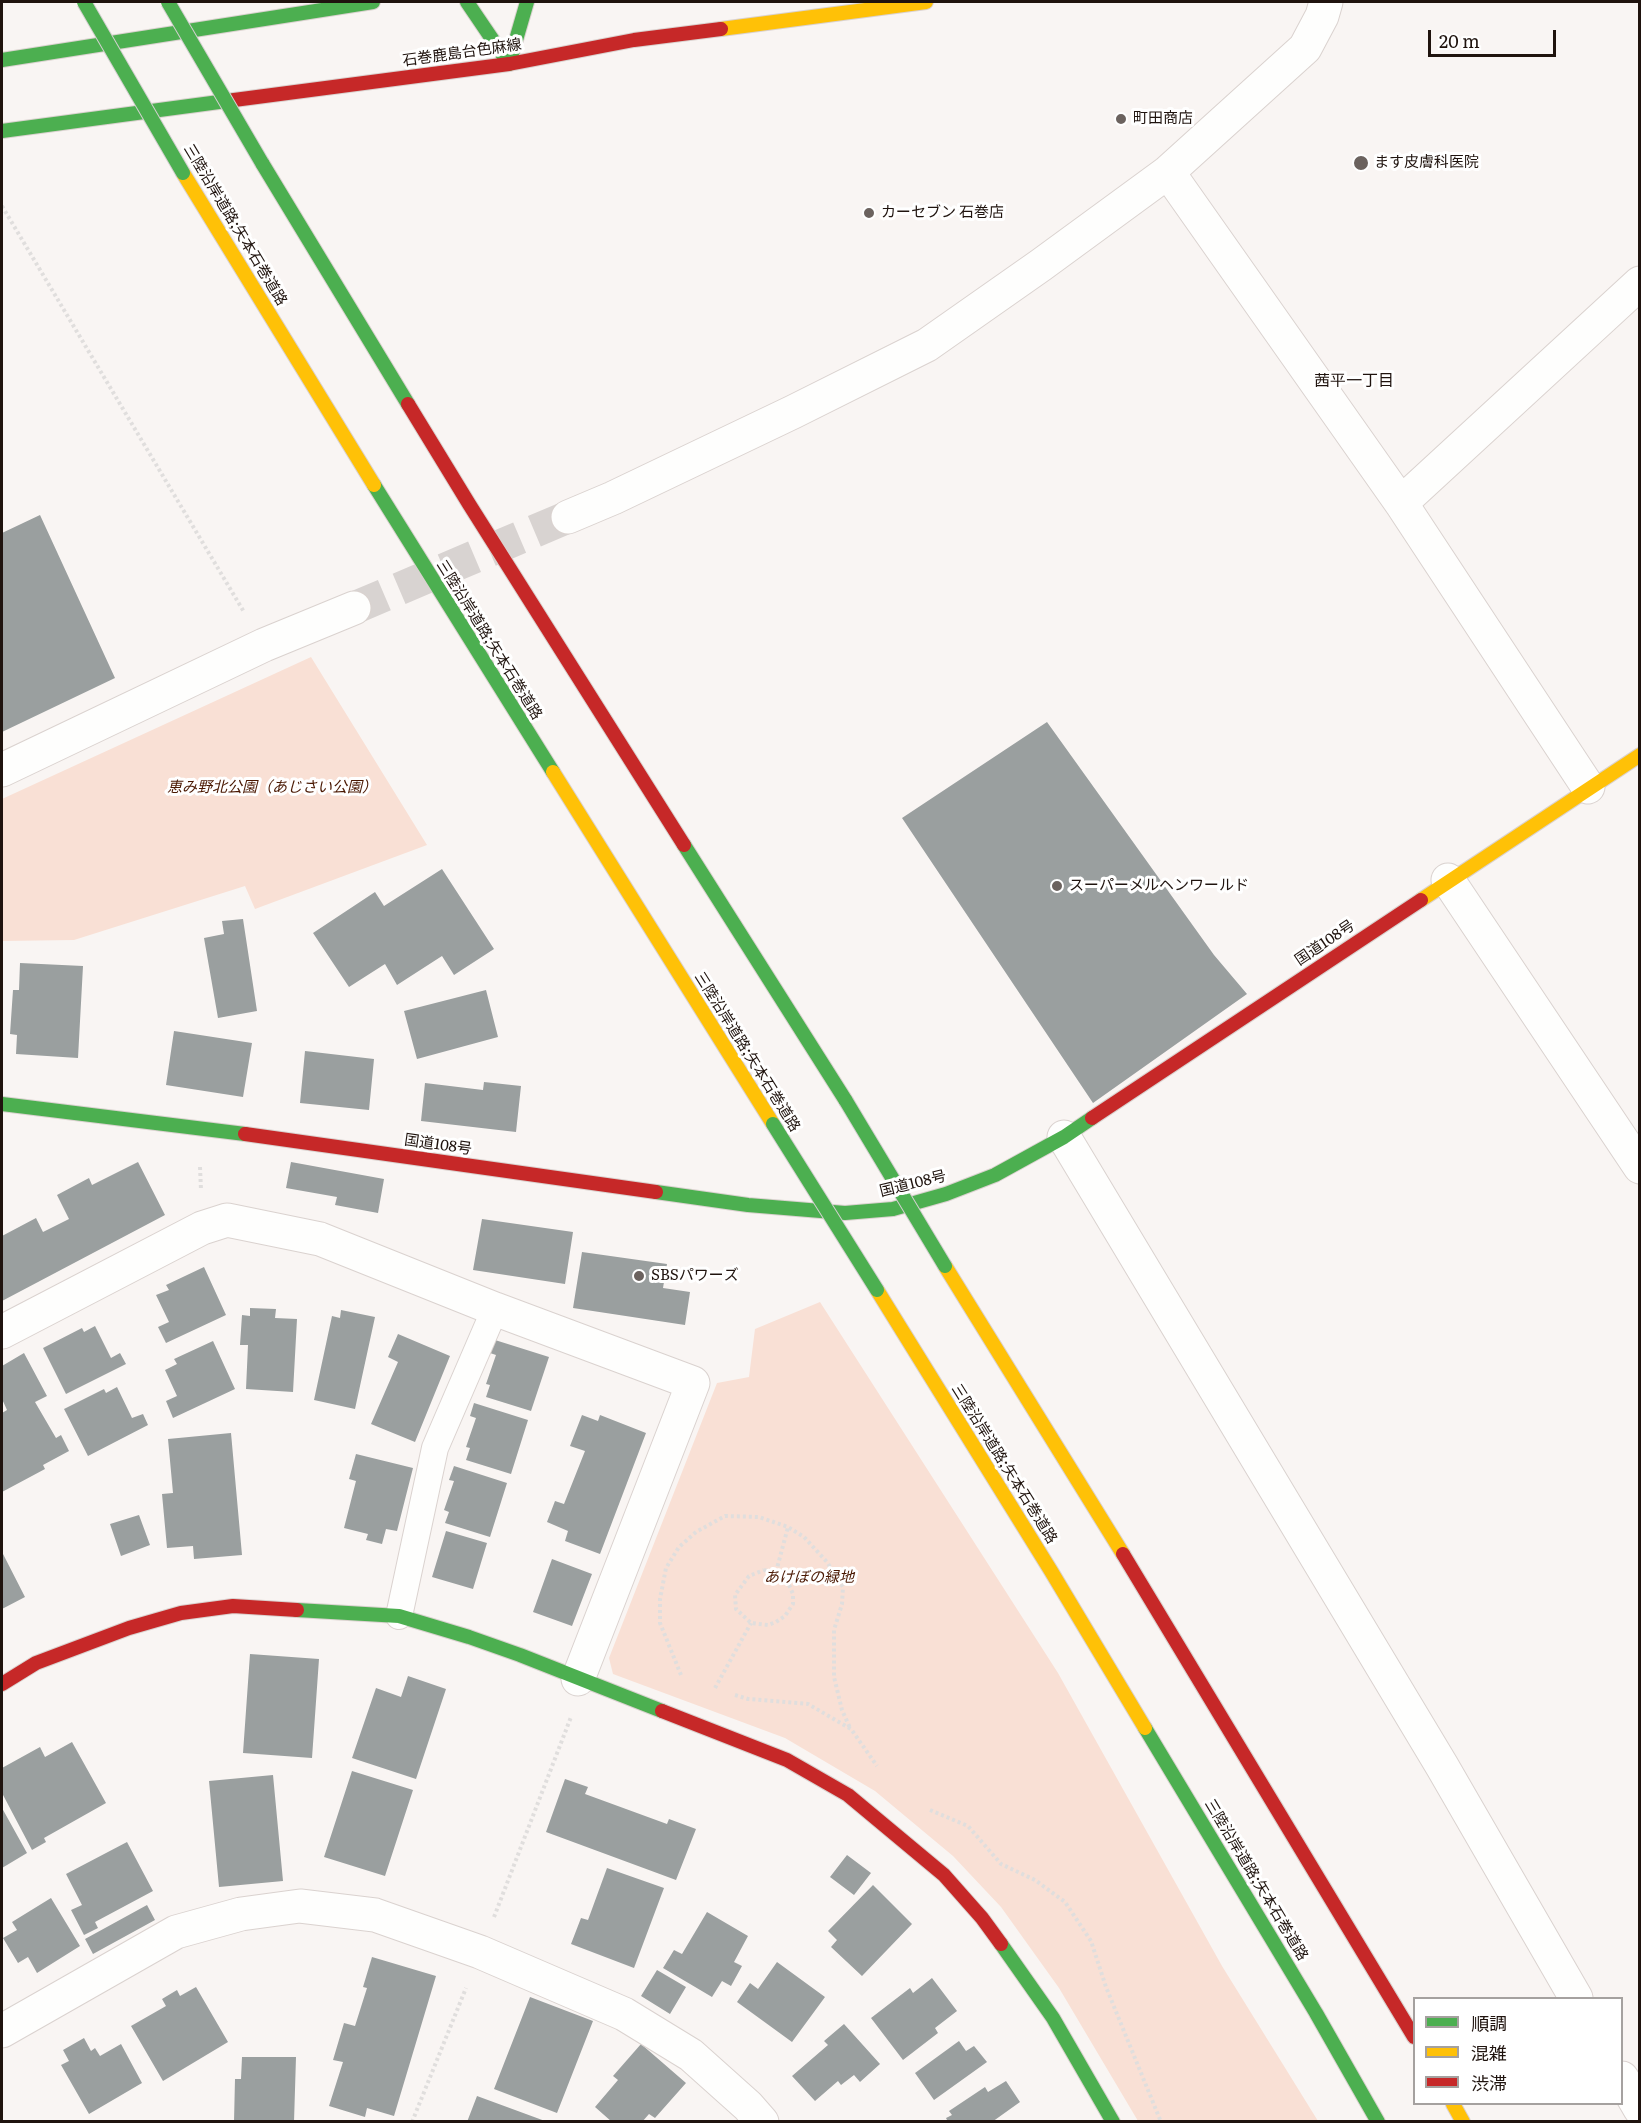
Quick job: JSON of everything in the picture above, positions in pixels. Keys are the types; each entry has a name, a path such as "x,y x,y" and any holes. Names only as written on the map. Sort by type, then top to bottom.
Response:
{"main road":[{"name":"三陸沿岸道路;矢本石巻道路","path":"84,2 183,173 416,554 1051,1570 1316,2013 1378,2121"},
{"path":"168,2 262,163 469,504 846,1101 945,1266 1111,1533 1413,2035"},
{"path":"2,60 373,2"},
{"path":"467,2 509,64"},
{"path":"509,64 527,2"},
{"name":"石巻鹿島台色麻線","path":"2,131 509,64 633,40 926,2"},
{"name":"国道108号","path":"2,1104 198,1127 748,1205 845,1213 893,1209 946,1194 995,1175 1064,1137 1640,754"},
{"path":"2,1684 45,1659 129,1628 181,1613 233,1606 399,1616 469,1636 787,1760 848,1795 944,1875 982,1918 1053,2018 1113,2121"},
{"path":"1454,2105 1463,2121"}],"street":[{"path":"568,517 613,498 793,412 927,345 1168,172 1305,48 1322,16 1326,2"},
{"path":"1168,172 1401,503 1588,787"},
{"path":"1401,503 1640,283"},
{"path":"2,770 264,645 354,608"},
{"path":"1448,880 1640,1167"},
{"path":"1064,1137 1436,1756 1575,1997"},
{"path":"2,1332 202,1228 227,1220 320,1239 495,1309 693,1383 578,1679"},
{"path":"2,2031 176,1932 241,1914 300,1906 375,1916 480,1952 624,2014 691,2055 762,2121"},
{"path":"1623,2080 1640,2109"}],"lane":[{"path":"399,1616 435,1448 495,1309"}],"path":[{"path":"2,206 264,645"},
{"path":"198,1127 202,1228"},
{"path":"681,1676 660,1623 660,1599 666,1568 679,1547 696,1532 725,1516 759,1517 788,1527 804,1538 827,1562 843,1587 842,1604 834,1630 834,1677 842,1710 851,1729"},
{"path":"776,1573 788,1527"},
{"path":"764,1570 776,1573 789,1585 793,1594 793,1604 785,1616 776,1622 768,1625 751,1623 736,1609 735,1595 749,1576 764,1570"},
{"path":"715,1688 751,1623"}],"green space":[{"name":"恵み野北公園（あじさい公園）","path":"311,657 427,845 255,909 245,886 74,940 2,941 2,799"},
{"name":"あけぼの緑地","path":"820,1302 1058,1673 1222,1966 1318,2121 1138,2121 1059,1988 1001,1907 953,1856 875,1791 785,1738 613,1674 609,1658 717,1383 749,1377 755,1329"}],"building":[{"path":"40,515 115,678 2,732 2,533"},
{"name":"スーパーメルヘンワールド","path":"1047,722 1214,955 1247,994 1093,1103 902,818"},
{"path":"442,869 494,949 454,975 442,956 397,985 385,964 349,987 313,933 375,892 384,906"},
{"path":"243,919 257,1011 218,1018 204,938 224,934 222,921"},
{"path":"20,963 83,966 78,1058 16,1054 17,1035 10,1034 13,990 19,990"},
{"path":"486,990 498,1037 417,1059 404,1011"},
{"path":"174,1031 252,1043 243,1097 166,1085"},
{"path":"305,1051 374,1059 369,1110 300,1103"},
{"path":"484,1082 521,1086 516,1132 421,1121 425,1083 483,1090"},
{"path":"138,1162 165,1215 2,1301 2,1236 36,1218 43,1232 69,1219 57,1195 89,1178 92,1185"},
{"path":"291,1162 384,1179 378,1213 335,1205 337,1197 286,1188"},
{"path":"482,1219 573,1232 565,1284 473,1270"},
{"path":"582,1252 667,1264 663,1288 690,1292 685,1325 573,1308"},
{"path":"204,1267 226,1315 166,1343 158,1327 169,1322 156,1295 169,1290 166,1285"},
{"path":"250,1308 276,1309 275,1318 297,1319 293,1392 246,1389 248,1345 240,1345 242,1315 250,1316"},
{"path":"341,1310 375,1317 355,1409 314,1400 332,1316 340,1318"},
{"path":"95,1326 111,1358 120,1353 126,1364 66,1394 43,1348 82,1328 84,1332"},
{"path":"398,1334 450,1356 415,1442 371,1424 398,1362 388,1357"},
{"path":"495,1340 549,1357 531,1411 486,1397 490,1385 486,1384 496,1355 490,1353"},
{"path":"213,1341 235,1389 173,1418 166,1401 177,1396 165,1370 177,1364 174,1359"},
{"path":"24,1353 47,1396 35,1402 56,1438 61,1435 69,1451 43,1465 45,1469 2,1492 2,1413 7,1410 2,1399 2,1366"},
{"path":"117,1387 132,1418 143,1414 148,1425 88,1456 64,1409 104,1389 106,1393"},
{"path":"474,1403 528,1420 511,1474 466,1460 470,1448 466,1447 476,1418 470,1416"},
{"path":"582,1415 598,1421 600,1415 646,1433 600,1554 565,1541 568,1531 547,1522 555,1501 564,1504 585,1451 570,1446"},
{"path":"231,1433 242,1555 194,1559 193,1546 167,1548 162,1494 173,1493 168,1439"},
{"path":"356,1454 413,1468 397,1531 386,1529 382,1544 366,1540 368,1534 344,1528 356,1481 349,1479"},
{"path":"454,1466 507,1483 490,1537 445,1523 449,1512 444,1510 454,1481 449,1480"},
{"path":"139,1515 150,1545 121,1556 110,1524"},
{"path":"446,1531 487,1543 473,1589 432,1577"},
{"path":"2,1552 25,1597 2,1609"},
{"path":"552,1559 592,1574 572,1626 533,1612"},
{"path":"250,1654 319,1659 312,1758 243,1753"},
{"path":"408,1676 446,1689 416,1779 352,1758 376,1688 401,1697"},
{"path":"72,1742 106,1803 44,1838 46,1842 32,1850 2,1793 2,1768 40,1747 45,1757"},
{"path":"352,1771 413,1790 385,1876 324,1857"},
{"path":"273,1775 283,1881 219,1887 209,1781"},
{"path":"565,1779 588,1787 585,1794 667,1824 669,1819 696,1829 676,1880 546,1832"},
{"path":"2,1808 27,1853 2,1868"},
{"path":"127,1842 153,1891 95,1922 98,1928 84,1935 71,1910 82,1905 66,1874"},
{"path":"847,1855 871,1873 854,1895 830,1877"},
{"path":"607,1868 664,1888 634,1968 571,1944 581,1918 588,1920"},
{"path":"873,1885 912,1924 862,1976 831,1947 837,1940 828,1931"},
{"path":"51,1898 80,1946 37,1973 28,1957 18,1963 3,1938 17,1930 12,1922"},
{"path":"147,1905 155,1920 93,1954 85,1939"},
{"path":"707,1912 748,1936 734,1962 742,1966 731,1986 722,1981 712,1997 663,1968 674,1950 682,1954"},
{"path":"372,1957 436,1976 394,2116 367,2108 365,2117 329,2106 343,2062 333,2060 344,2023 355,2026 367,1988 363,1987"},
{"path":"777,1962 825,1997 792,2042 737,2002 750,1983 758,1989"},
{"path":"657,1970 686,1987 670,2014 641,1996"},
{"path":"932,1978 957,2011 935,2028 938,2033 903,2060 871,2018 910,1988 913,1993"},
{"path":"196,1987 228,2042 163,2081 131,2026 166,2006 162,1999 177,1990 180,1996"},
{"path":"530,1997 593,2021 557,2113 494,2089"},
{"path":"844,2024 880,2064 860,2082 854,2075 841,2085 838,2081 815,2101 792,2076 828,2045 824,2041"},
{"path":"84,2038 91,2051 95,2048 100,2056 121,2044 142,2083 89,2114 61,2065 69,2061 63,2050"},
{"path":"959,2041 966,2051 974,2046 987,2062 934,2100 915,2073"},
{"path":"641,2044 686,2083 655,2118 649,2114 642,2122 612,2122 595,2107 618,2080 613,2076"},
{"path":"242,2057 296,2057 294,2122 234,2122 235,2079 241,2079"},
{"path":"1006,2081 1020,2102 992,2122 948,2122 946,2118 952,2115 949,2111 985,2087 988,2092"},
{"path":"477,2096 545,2121 545,2122 467,2122"}],"tunnel":[{"path":"354,608 568,517"}],"traffic: fast":[{"path":"84,2 183,173"},
{"path":"168,2 262,163"},
{"path":"2,60 373,2"},
{"path":"467,2 509,64"},
{"path":"509,64 527,2"},
{"path":"2,131 234,100"},
{"path":"262,163 408,404"},
{"path":"374,485 553,772"},
{"path":"684,845 846,1101"},
{"path":"846,1101 945,1266"},
{"path":"2,1104 245,1134"},
{"path":"656,1192 748,1205 845,1213 893,1209 946,1194 995,1175 1064,1137 1092,1118"},
{"path":"773,1124 877,1290"},
{"path":"297,1610 399,1616 520,1655 662,1711"},
{"path":"1145,1728 1316,2013 1378,2122"},
{"path":"1001,1944 1053,2018 1113,2122"}],"traffic: slow":[{"path":"721,29 926,2"},
{"path":"183,173 374,485"},
{"path":"1421,900 1640,755"},
{"path":"553,772 773,1124"},
{"path":"945,1266 1123,1554"},
{"path":"877,1290 1145,1728"},
{"path":"1454,2105 1463,2122"}],"traffic: jam":[{"path":"234,100 509,64 634,40 721,29"},
{"path":"408,404 684,845"},
{"path":"1092,1118 1421,900"},
{"path":"245,1134 656,1192"},
{"path":"1123,1554 1413,2035"},
{"path":"2,1684 36,1663 129,1628 181,1613 233,1606 297,1610"},
{"path":"662,1711 787,1760 848,1795 944,1875 982,1918 1001,1944"}],"place":[{"name":"町田商店","path":"1121,119"},
{"name":"ます皮膚科医院","path":"1361,163"},
{"name":"カーセブン 石巻店","path":"869,213"},
{"name":"スーパーメルヘンワールド","path":"1057,886"},
{"name":"SBSパワーズ","path":"639,1276"}],"district":[{"name":"茜平一丁目","path":"1354,381"}]}
